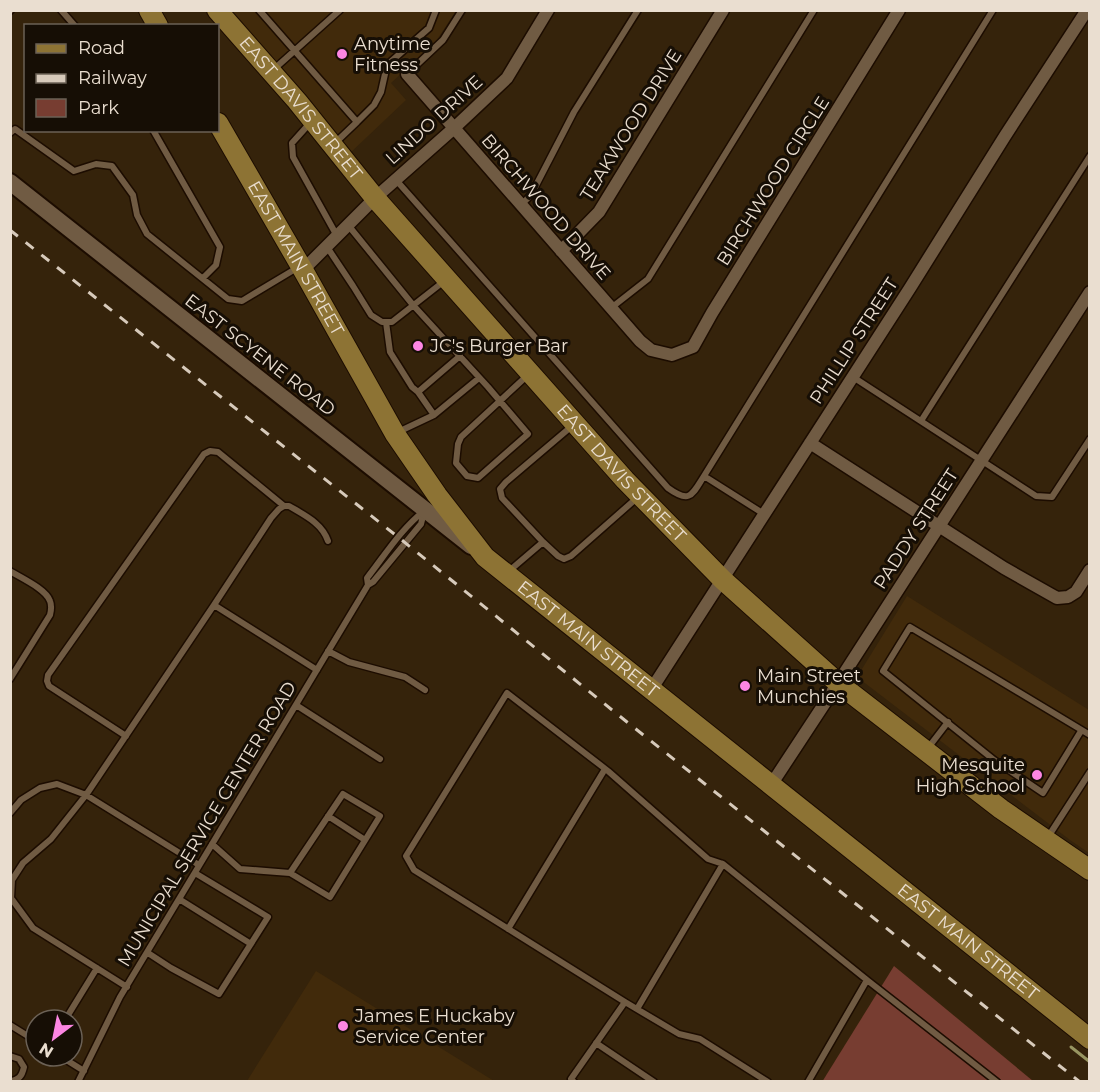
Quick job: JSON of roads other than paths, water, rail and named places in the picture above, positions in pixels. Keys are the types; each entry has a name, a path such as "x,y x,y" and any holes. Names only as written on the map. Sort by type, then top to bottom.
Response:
{"main road":[{"path":"149,10 157,24"},
{"name":"EAST DAVIS STREET","path":"217,10 313,121 375,198 639,496 723,579 838,683 1016,820 1089,870"},
{"name":"EAST MAIN STREET","path":"219,125 302,268 431,502 485,557 1089,1039"}],"street":[{"name":"LINDO DRIVE","path":"302,268 507,78 548,10"},
{"name":"TEAKWOOD DRIVE","path":"561,252 599,212 723,10"},
{"name":"BIRCHWOOD CIRCLE","path":"665,354 672,355 693,346 900,10"},
{"name":"PHILLIP STREET","path":"651,690 1087,10"},
{"name":"BIRCHWOOD DRIVE","path":"407,74 640,341 651,350 665,354"},
{"name":"EAST SCYENE ROAD","path":"10,182 431,502"},
{"name":"PADDY STREET","path":"771,785 1089,292"},
{"path":"810,443 1004,568 1057,598 1068,597 1076,592 1089,570"}],"lane":[{"path":"61,10 73,24"},
{"path":"259,10 357,122"},
{"path":"271,72 340,10"},
{"path":"333,145 374,105 381,92 387,65 429,28 436,10"},
{"path":"407,74 443,40 462,10"},
{"path":"520,205 531,195 574,112 638,10"},
{"path":"611,308 648,279 814,10"},
{"path":"396,179 668,489 678,496 687,497 694,492 993,10"},
{"path":"313,121 292,143 293,157 337,236"},
{"path":"12,129 74,171 96,164 112,166 133,195 137,215 147,234 228,298 242,301 302,268"},
{"path":"154,132 220,247 216,264 203,278"},
{"path":"921,421 1089,156"},
{"path":"348,225 413,305 460,356 500,401 528,434 478,478 467,476 456,463 461,437 500,401 531,373"},
{"path":"327,246 371,315 382,322 392,322 447,279"},
{"path":"386,322 390,352 412,387 434,415"},
{"path":"418,392 460,356"},
{"path":"853,377 1036,496 1052,497 1089,439"},
{"path":"395,434 434,415 479,378"},
{"path":"575,424 506,482 500,489 502,498 543,542 564,559 571,556 639,496"},
{"path":"126,736 49,686 48,675 204,454 210,450 218,452 284,506 289,506 321,526 328,541"},
{"path":"704,476 764,514"},
{"name":"MUNICIPAL SERVICE CENTER ROAD","path":"78,1082 120,997 368,585 367,578 392,545 431,502"},
{"path":"127,987 33,928 11,898 12,880 23,862 51,839 86,795 271,518 284,506"},
{"path":"506,573 543,542"},
{"path":"10,571 40,589 51,602 50,615 10,679"},
{"path":"214,605 317,670"},
{"path":"1081,731 1043,793 994,760 883,671 910,627 1089,735"},
{"path":"328,651 349,662 405,677 425,690"},
{"path":"768,1082 700,1039 679,1034 625,1002 414,870 406,856 507,693 605,769 708,859 723,864 997,1082"},
{"path":"296,705 380,759"},
{"path":"926,752 948,722"},
{"path":"508,929 605,769"},
{"path":"1046,841 1089,772"},
{"path":"10,813 21,800 40,788 57,784 86,795 199,865"},
{"path":"212,844 240,869 290,873 330,897 380,816 343,794 290,873"},
{"path":"328,816 365,840"},
{"path":"637,1009 723,864"},
{"path":"148,953 219,994 268,917 195,873"},
{"path":"179,899 251,944"},
{"path":"72,1008 97,968"},
{"path":"808,1082 867,980"},
{"path":"570,1081 625,1002"},
{"path":"10,1025 24,1034"},
{"path":"596,1043 654,1082"},
{"path":"10,1056 19,1059 24,1068 22,1076 16,1081 10,1081"},
{"path":"79,1068 84,1071"}],"waterway":[{"path":"1071,1047 1090,1062"}],"railway":[{"path":"10,230 1080,1082"}],"place":[{"name":"Anytime Fitness","path":"342,54"},
{"name":"JC's Burger Bar","path":"418,346"},
{"name":"Main Street Munchies","path":"745,686"},
{"name":"Mesquite High School","path":"1037,775"},
{"name":"James E Huckaby Service Center","path":"343,1026"}]}
